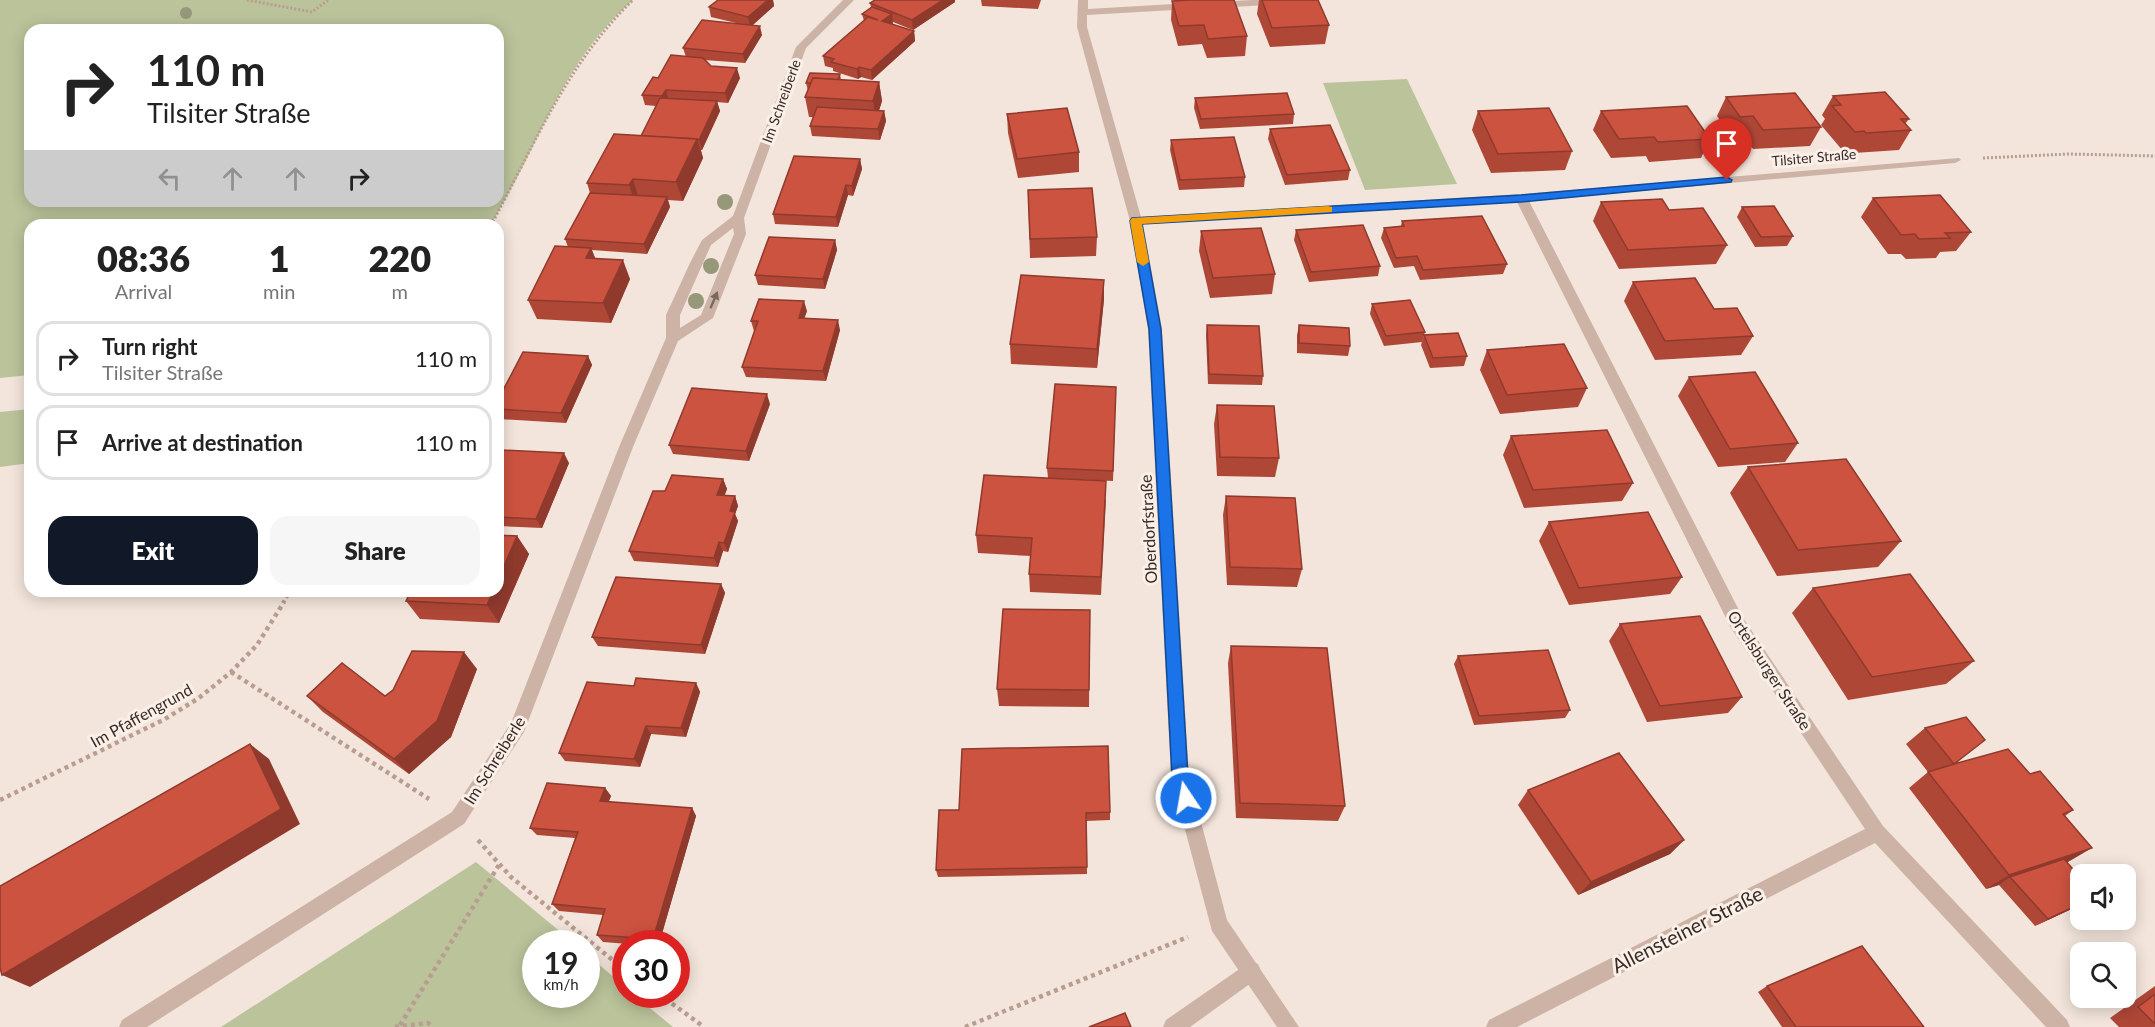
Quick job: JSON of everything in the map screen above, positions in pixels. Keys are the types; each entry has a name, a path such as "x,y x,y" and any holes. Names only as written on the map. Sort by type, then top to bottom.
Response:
{"street":[{"name":"Im Schreiberle","path":"673,338 706,318 740,234 738,218 801,47 849,0"},
{"name":"Oberdorfstraße","path":"1289,1027 1219,924 1180,777 1155,329 1136,221 1082,27 1083,6 1306,0"},
{"name":"Tilsiter Straße","path":"1136,221 1521,198 1955,160"},
{"name":"Ortelsburger Straße","path":"1521,198 1737,623 1877,832 2060,1027"},
{"name":"Im Schreiberle","path":"129,1027 458,818 518,727 626,447 673,338 673,315 706,243 738,218"},
{"name":"Allensteiner Straße","path":"1496,1027 1877,832"},
{"path":"1173,1027 1251,971"}],"path":[{"path":"247,0 312,12 328,0"},
{"path":"504,201 563,84 612,18 633,0"},
{"path":"1955,160 2064,152 2155,156"},
{"name":"Im Pfaffengrund","path":"0,800 165,719 199,698 231,672 257,645 286,597"},
{"path":"398,1026 500,864"},
{"path":"965,1027 1219,924"},
{"path":"678,1008 704,1027"},
{"path":"398,1026 428,1023 433,1027"}],"green space":[{"path":"0,0 633,0 600,34 574,70 504,202 504,24 24,24 24,207 501,207 494,219 24,219 24,376 0,378"},
{"path":"1407,79 1457,184 1365,190 1323,83"},
{"path":"24,410 24,464 0,467 0,412"},
{"path":"476,862 558,930 522,930 522,1008 600,1008 600,965 612,976 612,1008 650,1008 673,1027 221,1027"}],"building":[{"path":"718,0 768,0 748,17 709,7"},
{"path":"875,0 943,0 912,20 870,3"},
{"path":"1234,0 1247,36 1208,39 1204,25 1179,26 1172,1"},
{"path":"1262,0 1318,0 1329,25 1272,28"},
{"path":"872,7 892,14 882,21 914,31 871,70 831,62 834,59 823,56 868,17 878,20 862,14"},
{"path":"702,20 760,26 743,54 683,48"},
{"path":"671,55 703,58 711,66 737,68 725,93 666,90 662,96 642,95 653,77 658,78"},
{"path":"810,73 840,74 838,80 813,78 811,83 806,83"},
{"path":"813,78 879,82 873,101 805,97"},
{"path":"1885,92 1909,119 1901,119 1911,130 1855,132 1832,106 1841,105 1833,96"},
{"path":"1287,93 1294,114 1201,119 1195,98"},
{"path":"1795,93 1821,127 1763,130 1753,116 1740,117 1726,97"},
{"path":"660,98 717,101 699,140 641,136"},
{"path":"1687,106 1710,139 1658,142 1654,137 1619,139 1601,111"},
{"path":"817,107 884,111 878,129 810,126"},
{"path":"1067,108 1079,152 1017,159 1007,114"},
{"path":"1549,108 1572,151 1498,154 1478,111"},
{"path":"1330,125 1350,170 1287,175 1270,129"},
{"path":"614,134 697,139 676,182 633,179 629,185 587,183"},
{"path":"1234,137 1245,177 1180,180 1171,140"},
{"path":"794,156 860,159 852,186 846,185 836,217 773,214"},
{"path":"1092,188 1097,237 1030,239 1028,190"},
{"path":"590,193 667,197 644,244 565,239"},
{"path":"1940,195 1971,232 1945,233 1950,238 1919,239 1915,234 1901,235 1873,198"},
{"path":"1662,199 1669,210 1703,208 1727,245 1628,250 1601,202"},
{"path":"1774,206 1793,236 1761,237 1742,207"},
{"path":"1482,216 1507,264 1423,270 1417,256 1396,258 1384,228 1404,226 1402,221"},
{"path":"1363,225 1380,266 1311,272 1296,230"},
{"path":"1261,228 1275,274 1213,278 1201,231"},
{"path":"769,237 835,240 823,279 755,275"},
{"path":"555,246 591,248 586,258 623,260 603,303 528,300"},
{"path":"1021,275 1104,280 1097,349 1010,344"},
{"path":"1695,278 1714,309 1737,308 1753,336 1665,341 1633,282"},
{"path":"759,299 804,301 799,318 838,320 823,371 742,367 758,321 751,321"},
{"path":"1410,300 1425,332 1386,336 1372,304"},
{"path":"1207,325 1259,326 1263,376 1209,374"},
{"path":"1299,325 1349,328 1350,346 1299,343"},
{"path":"1458,333 1467,356 1433,358 1424,335"},
{"path":"1564,344 1587,388 1507,395 1487,350"},
{"path":"523,352 588,356 561,413 504,409 504,388"},
{"path":"1755,372 1798,443 1730,449 1689,377"},
{"path":"1055,384 1116,387 1113,471 1047,468"},
{"path":"692,388 767,394 746,451 669,445"},
{"path":"1217,405 1274,406 1279,458 1220,457"},
{"path":"1607,430 1633,483 1533,490 1511,436"},
{"path":"504,450 564,453 536,519 504,517"},
{"path":"1846,459 1901,541 1798,550 1748,467"},
{"path":"672,475 723,479 717,495 735,496 730,511 735,512 724,543 719,542 714,558 629,551 653,491 665,491"},
{"path":"984,475 1106,481 1101,577 1029,574 1032,538 976,535"},
{"path":"1226,496 1295,498 1302,569 1230,567"},
{"path":"1648,512 1682,577 1579,588 1549,522"},
{"path":"504,535 517,536 504,566"},
{"path":"1910,574 1974,661 1872,677 1813,588"},
{"path":"616,577 721,584 701,645 592,637"},
{"path":"408,597 490,597 487,605 406,601"},
{"path":"1003,609 1090,610 1089,690 997,689"},
{"path":"1700,616 1742,697 1660,706 1620,624"},
{"path":"1231,646 1327,648 1345,806 1240,803"},
{"path":"1548,650 1570,710 1479,716 1458,656"},
{"path":"412,651 464,652 437,721 394,759 307,696 342,663 385,696 393,690"},
{"path":"636,678 696,683 681,728 646,726 634,759 559,753 587,682 634,686"},
{"path":"1966,717 1985,740 1954,764 1925,728"},
{"path":"250,744 281,809 2,975 0,968 0,886"},
{"path":"1108,746 1110,812 1086,813 1087,867 936,870 939,810 959,810 962,749"},
{"path":"2008,749 2030,774 2040,771 2073,810 2063,814 2092,848 2009,875 1928,772"},
{"path":"1619,753 1684,840 1591,882 1528,790"},
{"path":"547,783 605,788 600,801 692,808 656,930 612,930 612,936 600,935 599,930 605,909 552,904 578,832 530,828"},
{"path":"2064,859 2070,866 2070,909 2048,919 2010,877"},
{"path":"1862,946 1924,1027 1796,1027 1767,986"},
{"path":"2155,994 2155,1024 2138,1007"},
{"path":"1125,1013 1131,1027 1089,1027"}],"slow traffic":[{"path":"1143,262 1136,221 1328,210"}],"route":[{"path":"1186,798 1180,777 1155,329 1136,221 1521,198 1727,180"}]}
